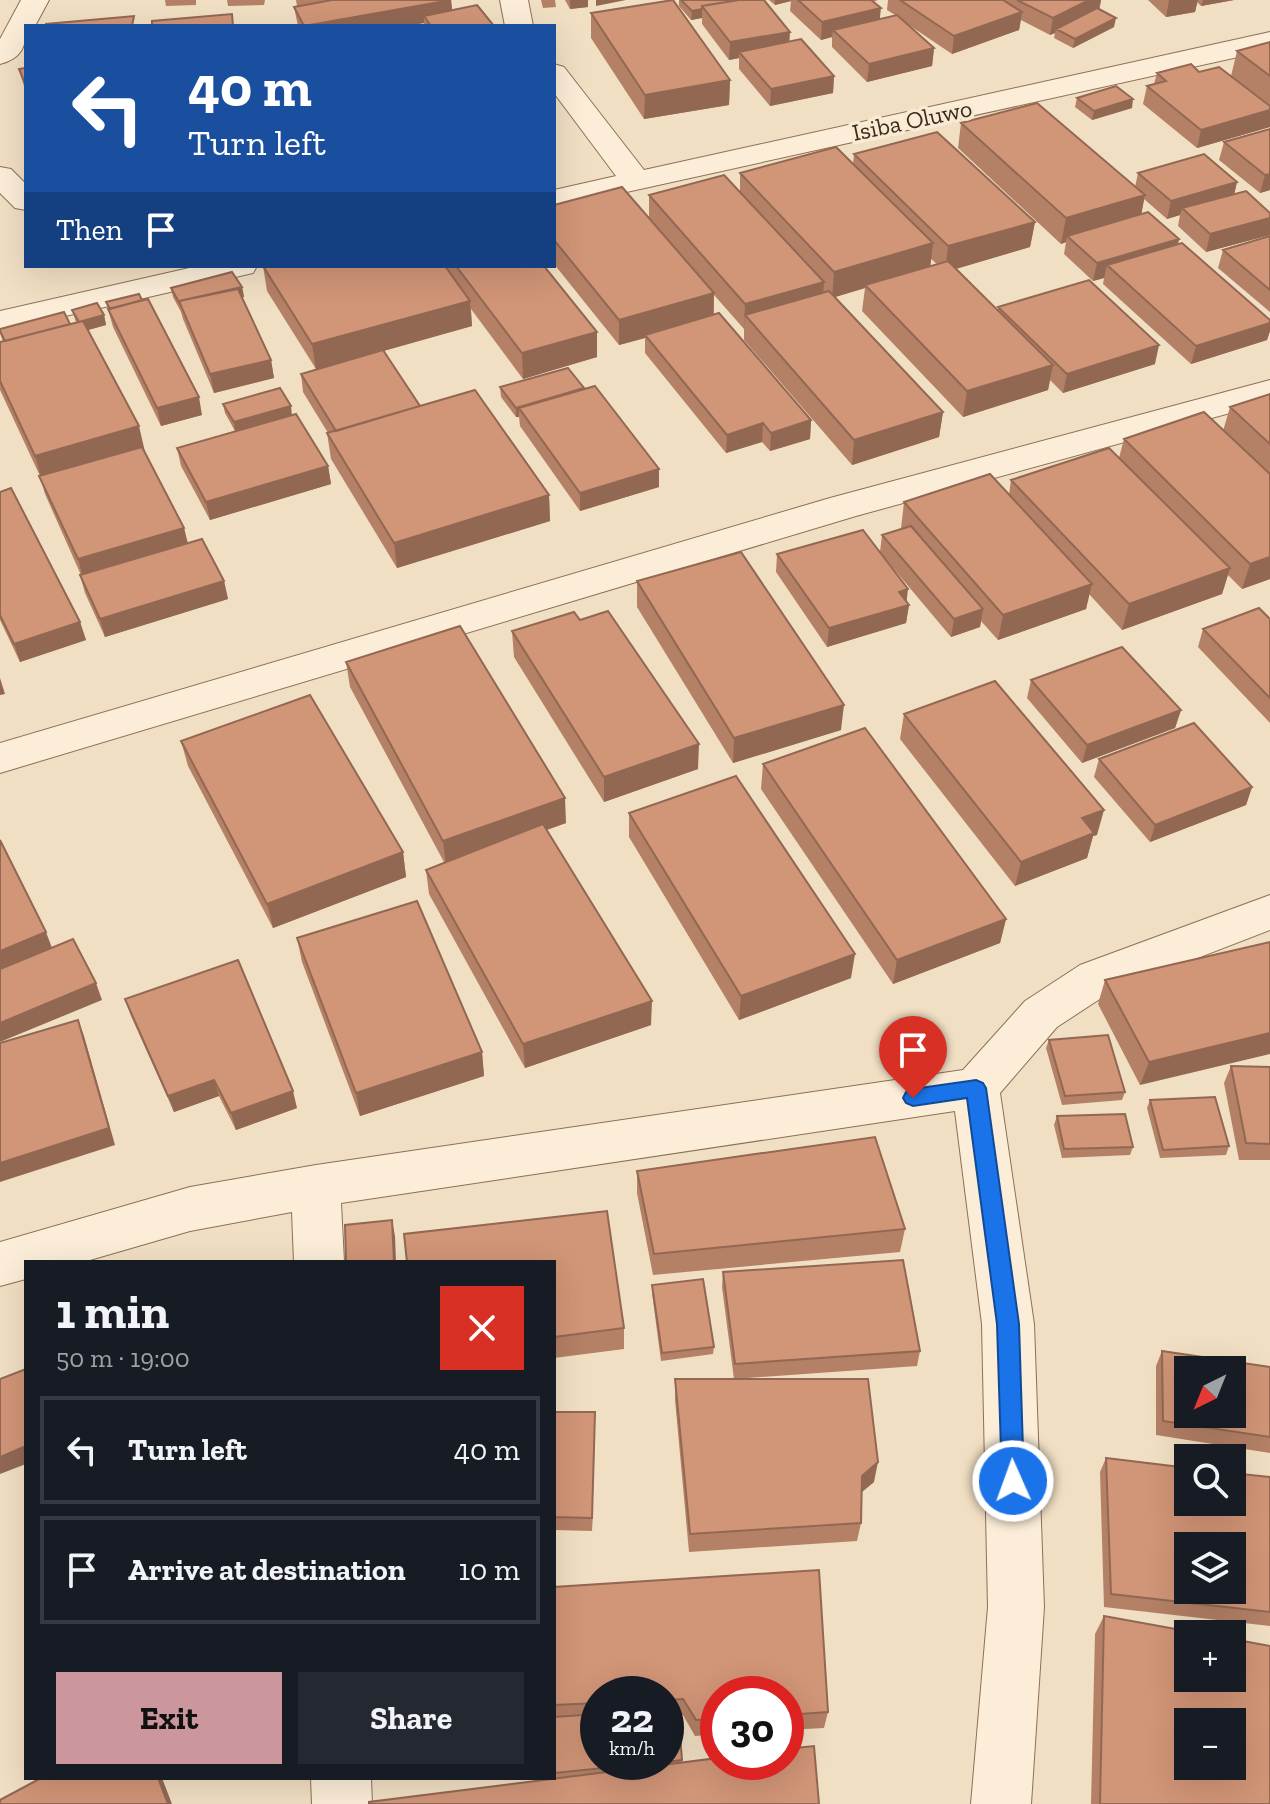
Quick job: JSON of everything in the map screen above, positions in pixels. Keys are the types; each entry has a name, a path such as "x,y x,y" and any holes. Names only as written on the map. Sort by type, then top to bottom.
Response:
{"street":[{"path":"0,55 9,49 35,0"},
{"path":"514,0 519,24"},
{"name":"Isiba Oluwo","path":"556,199 1270,41"},
{"path":"556,76 636,181"},
{"path":"0,176 24,199"},
{"path":"96,268 119,292"},
{"path":"0,321 232,268"},
{"path":"0,758 843,507 1270,391"},
{"path":"0,1264 190,1209 316,1186 976,1088 1041,1014 1096,978 1270,912"},
{"path":"976,1088 1008,1324 1016,1607 1001,1804"},
{"path":"316,1186 319,1260"},
{"path":"341,1780 342,1804"}],"building":[{"path":"332,0 451,0 315,24 303,24 294,7"},
{"path":"673,0 730,80 645,95 591,13"},
{"path":"681,0 739,0 702,6 702,9 692,11"},
{"path":"739,0 764,0 790,32 730,42 702,6"},
{"path":"798,0 871,0 881,8 822,22"},
{"path":"900,0 1003,0 1022,12 954,36"},
{"path":"1017,0 1089,0 1053,18"},
{"path":"477,5 492,24 430,24 424,16"},
{"path":"1097,8 1116,18 1075,39 1056,29"},
{"path":"232,14 233,24 152,24 152,21"},
{"path":"897,15 934,48 869,64 833,30"},
{"path":"134,16 132,24 46,24"},
{"path":"801,39 834,76 771,89 739,52"},
{"path":"1270,42 1270,76 1237,51"},
{"path":"1191,64 1199,72 1219,67 1270,106 1270,110 1201,130 1147,86 1166,81 1157,73"},
{"path":"1116,86 1133,99 1094,111 1077,98"},
{"path":"1037,103 1145,195 1066,218 961,123"},
{"path":"1270,129 1270,174 1265,175 1224,142"},
{"path":"937,132 1035,222 948,246 854,154"},
{"path":"836,147 933,243 834,272 740,173"},
{"path":"1204,154 1237,182 1171,201 1138,173"},
{"path":"724,175 824,282 745,304 649,195"},
{"path":"622,187 714,293 619,320 556,242 556,204"},
{"path":"1246,191 1270,213 1270,218 1210,234 1182,208"},
{"path":"1148,212 1179,239 1097,263 1067,236"},
{"path":"1270,236 1270,290 1223,250"},
{"path":"1182,243 1270,323 1196,346 1107,265"},
{"path":"948,261 1053,365 967,391 865,285"},
{"path":"264,268 446,268 470,301 312,344"},
{"path":"458,268 546,268 597,332 522,353"},
{"path":"232,272 242,287 179,301 180,304 171,288"},
{"path":"1089,280 1159,345 1067,374 998,307"},
{"path":"238,289 271,360 210,374 179,301"},
{"path":"829,291 943,412 854,440 745,315"},
{"path":"139,294 142,300 110,309 106,302"},
{"path":"148,299 199,397 157,408 108,309"},
{"path":"97,303 104,315 79,322 72,310"},
{"path":"64,312 70,324 5,341 0,331 0,329"},
{"path":"719,313 811,420 771,433 763,423 727,435 645,335"},
{"path":"83,321 139,426 35,456 0,381 0,342"},
{"path":"383,350 420,406 336,431 301,374"},
{"path":"568,368 584,388 516,408 500,387"},
{"path":"595,386 659,469 580,493 519,408"},
{"path":"280,388 291,406 234,422 223,404"},
{"path":"475,390 549,495 394,543 327,433"},
{"path":"1270,394 1270,444 1230,407"},
{"path":"1204,412 1270,474 1270,557 1250,564 1124,439"},
{"path":"296,414 328,466 206,502 177,448"},
{"path":"142,447 184,528 78,559 39,476"},
{"path":"1109,448 1230,568 1129,604 1011,480"},
{"path":"990,474 1092,584 1003,615 904,502"},
{"path":"11,488 80,622 14,644 0,615 0,492"},
{"path":"911,526 983,609 954,619 882,535"},
{"path":"863,530 908,589 899,592 909,605 829,628 777,554"},
{"path":"202,539 224,581 100,619 80,575"},
{"path":"741,552 844,705 734,738 637,581"},
{"path":"1259,608 1270,619 1270,698 1203,629"},
{"path":"608,611 699,744 604,777 512,631 574,612 580,620"},
{"path":"460,626 565,798 443,841 346,662"},
{"path":"1122,647 1181,710 1087,745 1031,680"},
{"path":"995,681 1104,810 1082,818 1094,833 1021,862 904,714"},
{"path":"310,695 403,852 267,904 181,741"},
{"path":"1194,723 1252,787 1155,825 1099,759"},
{"path":"865,728 1006,919 897,960 763,764"},
{"path":"736,776 855,954 741,996 629,813"},
{"path":"543,824 652,1001 523,1044 426,870"},
{"path":"0,840 46,932 0,951"},
{"path":"417,901 482,1052 356,1093 297,938"},
{"path":"73,939 96,983 0,1023 0,969"},
{"path":"1270,942 1270,1033 1149,1062 1105,980"},
{"path":"238,960 293,1091 231,1113 214,1080 168,1096 125,999"},
{"path":"78,1020 109,1128 0,1163 0,1043"},
{"path":"1108,1035 1125,1092 1065,1096 1049,1040"},
{"path":"1231,1066 1270,1067 1270,1144 1246,1143"},
{"path":"1215,1097 1229,1146 1163,1150 1150,1100"},
{"path":"1125,1114 1133,1147 1064,1149 1057,1116"},
{"path":"875,1137 905,1229 654,1254 637,1171"},
{"path":"607,1211 624,1328 556,1337 556,1260 407,1260 404,1234"},
{"path":"392,1220 394,1260 346,1260 345,1225"},
{"path":"903,1260 920,1351 735,1364 723,1272"},
{"path":"703,1279 714,1347 662,1353 652,1285"},
{"path":"1162,1351 1196,1356 1174,1356 1174,1423 1163,1421"},
{"path":"1246,1363 1270,1367 1270,1437 1210,1428 1246,1428"},
{"path":"24,1370 24,1447 0,1457 0,1379"},
{"path":"675,1379 868,1379 878,1462 862,1476 861,1523 690,1534"},
{"path":"556,1412 595,1412 592,1518 556,1517"},
{"path":"1106,1458 1174,1466 1174,1516 1246,1516 1246,1474 1270,1477 1270,1612 1199,1604 1246,1604 1246,1532 1174,1532 1174,1601 1111,1594"},
{"path":"819,1570 828,1712 804,1714 804,1676 700,1676 700,1720 696,1720 684,1701 684,1676 580,1676 580,1704 556,1705 556,1587"},
{"path":"1104,1616 1174,1629 1174,1692 1246,1692 1246,1642 1270,1646 1270,1804 1100,1804"},
{"path":"580,1715 580,1770 556,1773 556,1717"},
{"path":"814,1746 819,1804 369,1804 580,1775 580,1780 684,1780 684,1762 700,1760 700,1780 804,1780 804,1747"},
{"path":"37,1780 159,1780 168,1804 0,1804 0,1800"}],"route":[{"path":"913,1098 976,1088 1008,1324 1013,1481"}]}
